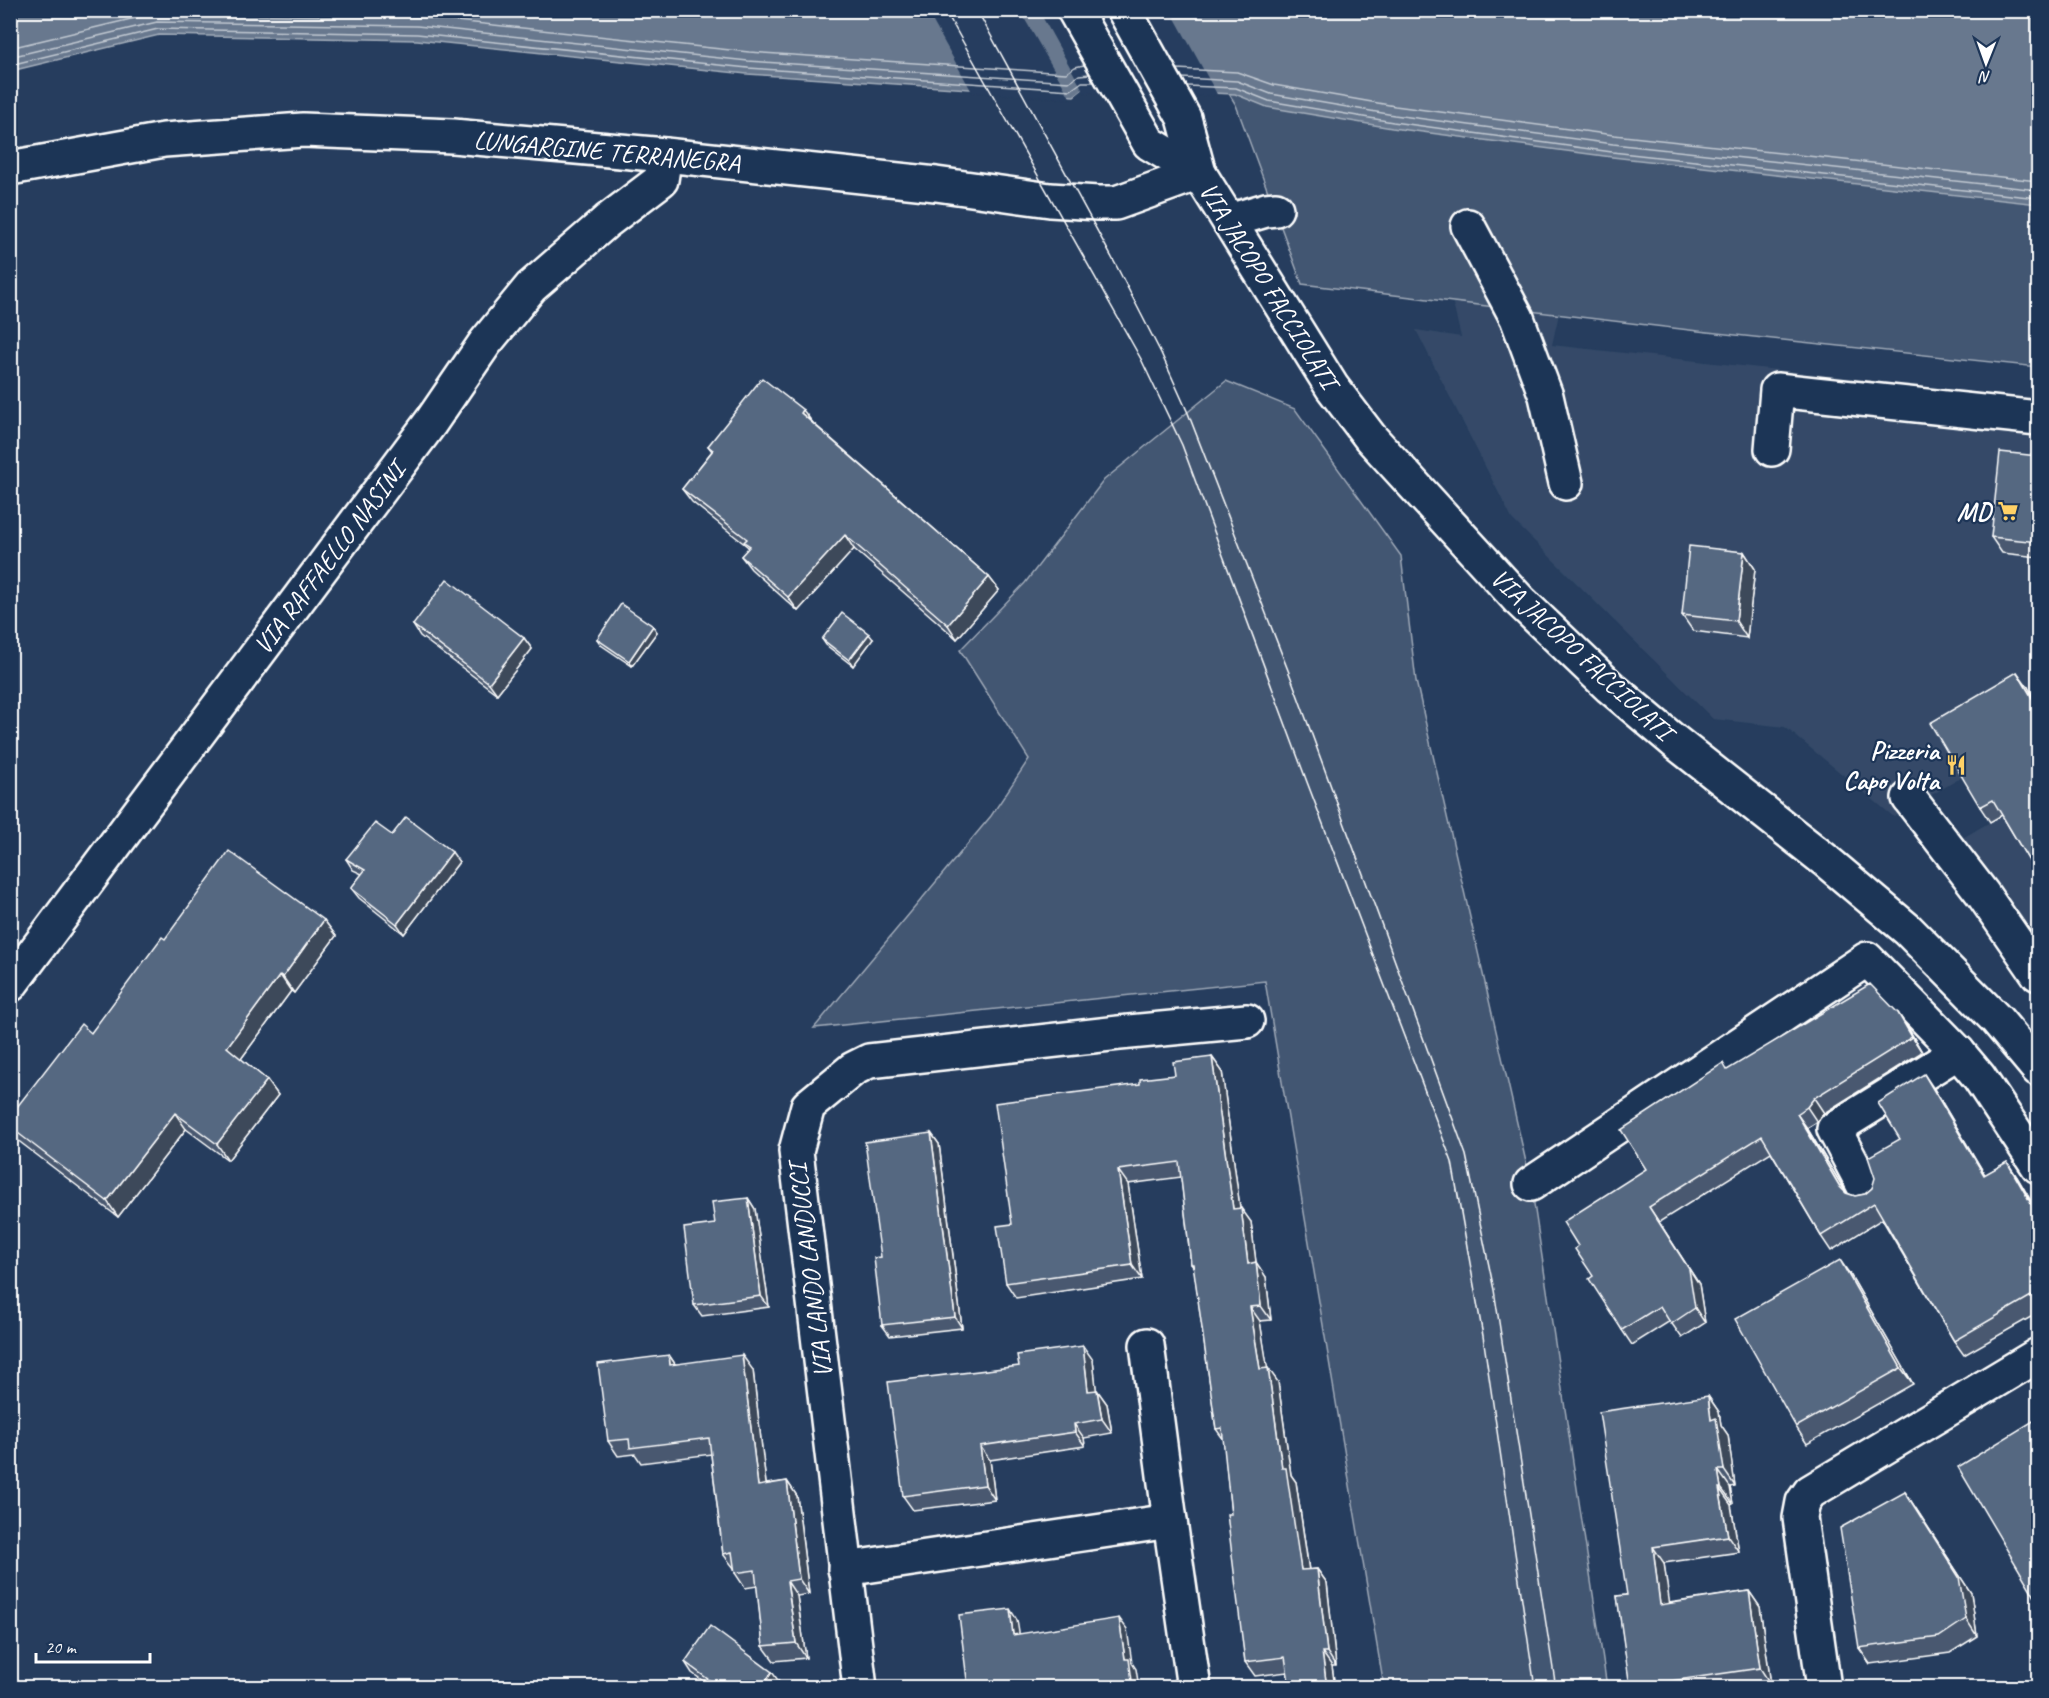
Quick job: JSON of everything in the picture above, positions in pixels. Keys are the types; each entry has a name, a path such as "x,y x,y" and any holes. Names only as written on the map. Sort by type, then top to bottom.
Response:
{"street":[{"path":"1074,10 1149,143 1199,173"},
{"path":"1124,10 1184,118 1199,173"},
{"name":"LUNGARGINE TERRANEGRA","path":"10,168 164,140 303,130 453,136 665,155 1098,203 1116,203 1199,173"},
{"name":"VIA RAFFAELLO NASINI","path":"10,985 431,422 485,344 531,287 607,221 661,180 665,155"},
{"name":"VIA JACOPO FACCIOLATI","path":"1199,173 1307,349 1351,412 1407,479 1520,601 1610,687 1674,741 1826,860 1908,930 2019,1044 2038,1069"},
{"path":"1229,221 1276,209"},
{"path":"1468,226 1516,318 1546,396 1566,483"},
{"path":"1772,450 1777,390 2038,418"},
{"path":"1909,798 1982,893 2038,974"},
{"path":"1531,1184 1868,959 1958,1052 1979,1077 2038,1166"},
{"name":"VIA LANDO LANDUCCI","path":"860,1688 844,1569 796,1151 808,1106 853,1069 869,1061 1247,1021"},
{"path":"1867,1192 1834,1129 1958,1052"},
{"path":"1147,1345 1194,1688"},
{"path":"1824,1688 1800,1518 1803,1502 1810,1492 2038,1355"},
{"path":"844,1569 1170,1521"}],"shaded area":[{"path":"1179,11 2038,11 2038,367 1698,331 1302,284 1236,105"},
{"path":"1438,242 1488,298 1500,322 1517,318 1520,296 1561,305 1552,345 2038,399 2038,947 1961,839 1990,822 1964,776 1894,817 1785,727 1713,719 1512,519 1416,330 1461,337"},
{"path":"1226,381 1295,409 1401,556 1416,681 1531,1184 1607,1687 1384,1687 1265,981 814,1028 991,816 1029,759 960,650 1025,583 1104,480"}],"water":[{"path":"10,11 2038,11 2038,204 1612,157 1392,128 1267,107 1235,94 1084,88 1074,96 747,74 417,40 159,35 11,71"}],"pier":[{"path":"927,11 1020,11 1071,99 972,92"},
{"path":"1039,11 1171,11 1218,96 1084,92"}],"building":[{"path":"762,378 803,410 801,413 989,577 948,625 845,535 788,597 741,556 750,546 744,542 747,539 682,489 713,450 708,446"},
{"path":"2000,452 2038,456 2038,542 1991,537"},
{"path":"1689,546 1744,552 1736,621 1682,615"},
{"path":"447,579 524,638 489,683 413,625"},
{"path":"621,604 653,626 629,661 597,639"},
{"path":"842,613 869,634 849,660 822,639"},
{"path":"2017,672 2038,708 2038,876 1993,800 1980,807 1930,723"},
{"path":"406,817 452,852 397,924 351,888 365,870 346,859 375,823 392,835"},
{"path":"229,851 324,920 283,977 280,975 227,1047 267,1080 217,1144 175,1113 107,1201 10,1127 10,1116 81,1024 91,1033 162,937 165,939"},
{"path":"1870,984 1898,1013 1912,1037 1814,1098 1797,1114 1840,1187 1846,1193 1855,1196 1865,1194 1872,1188 1875,1178 1868,1157 1900,1139 1878,1103 1924,1074 1984,1175 2007,1162 2038,1216 2038,1292 1954,1341 1874,1203 1821,1236 1762,1136 1649,1207 1689,1269 1695,1308 1671,1324 1660,1306 1622,1330 1589,1279 1593,1276 1575,1249 1578,1246 1563,1222 1646,1169 1621,1130 1723,1063 1727,1070"},
{"path":"1212,1057 1233,1209 1241,1208 1248,1264 1256,1262 1261,1306 1250,1307 1260,1369 1268,1368 1282,1468 1286,1468 1301,1570 1317,1569 1327,1652 1322,1652 1327,1688 1290,1688 1285,1657 1245,1662 1227,1514 1231,1514 1222,1428 1216,1429 1193,1264 1191,1264 1179,1162 1118,1170 1132,1265 1006,1283 997,1226 1012,1224 995,1103 1140,1084 1140,1079 1175,1075 1173,1062"},
{"path":"931,1133 955,1317 882,1325 874,1258 881,1257 865,1142"},
{"path":"748,1198 761,1296 694,1305 684,1228 715,1224 712,1202"},
{"path":"1840,1260 1901,1368 1796,1427 1735,1319"},
{"path":"1083,1346 1088,1391 1097,1390 1102,1419 1074,1424 1075,1432 980,1446 985,1485 903,1496 888,1382 1019,1366 1017,1355"},
{"path":"669,1355 670,1365 742,1355 758,1486 787,1481 799,1579 787,1581 796,1643 763,1646 755,1570 735,1573 732,1552 723,1554 709,1438 630,1448 629,1439 608,1441 598,1364"},
{"path":"1708,1396 1711,1420 1716,1418 1724,1470 1718,1470 1721,1488 1719,1488 1728,1536 1653,1547 1660,1605 1749,1591 1760,1668 1630,1687 1617,1596 1627,1595 1599,1412"},
{"path":"2038,1418 2038,1602 1958,1467"},
{"path":"1905,1492 1959,1577 1966,1619 1939,1637 1859,1648 1840,1528"},
{"path":"1010,1609 1013,1635 1119,1618 1125,1659 1129,1659 1133,1688 968,1688 959,1615"},
{"path":"710,1626 772,1672 761,1688 720,1688 685,1662"},
{"path":"613,1682 621,1688 609,1688"}],"tram line":[{"path":"945,10 1141,359 1182,445 1452,1162 1483,1336 1535,1688"},
{"path":"977,10 1117,267 1161,353 1188,413 1293,683 1466,1155 1494,1290 1556,1688"}],"place":[{"name":"MD","path":"2008,511"},
{"name":"Pizzeria Capo Volta","path":"1956,765"}]}
